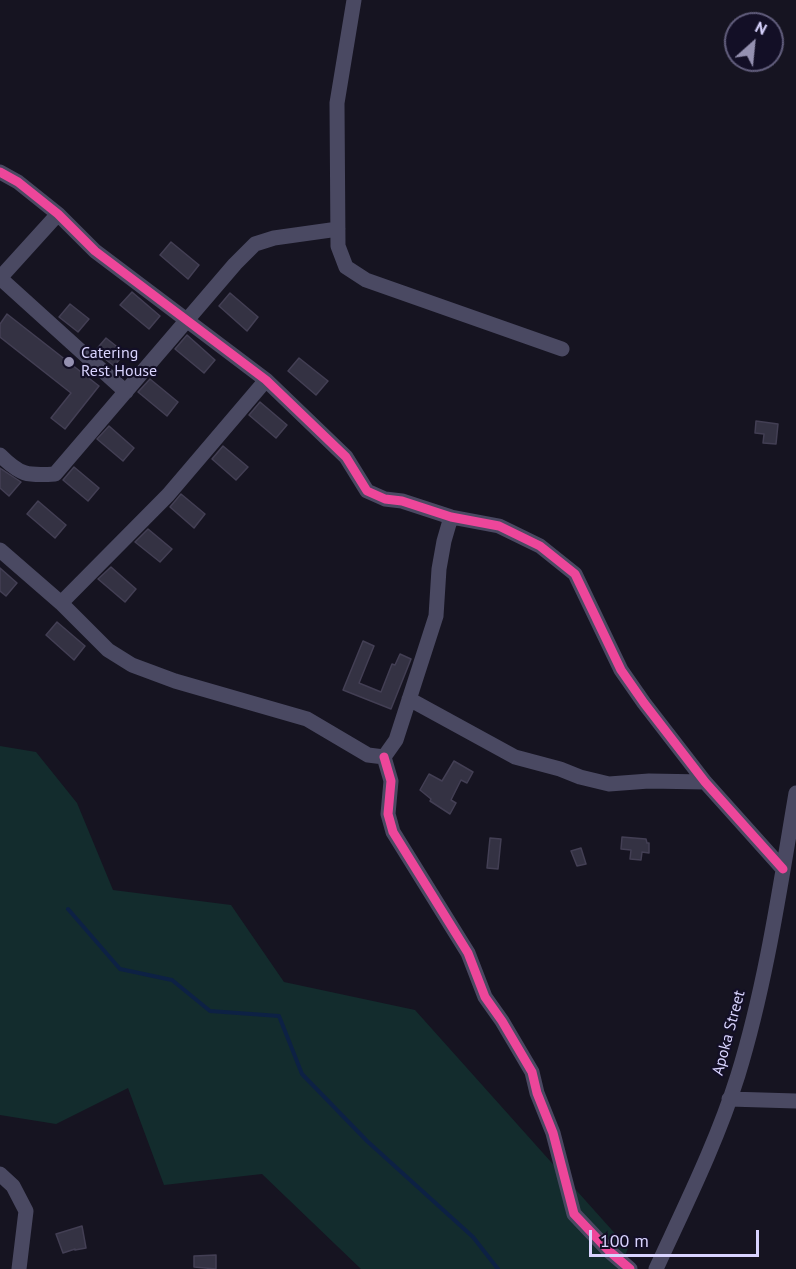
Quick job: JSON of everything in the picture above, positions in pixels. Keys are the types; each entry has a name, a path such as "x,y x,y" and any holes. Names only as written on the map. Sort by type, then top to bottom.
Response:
{"street":[{"path":"354,0 337,104 338,246 346,267 366,280 562,349"},
{"path":"0,172 18,182 58,214 95,251 266,380 346,457 358,472 367,491 385,499 402,501 451,517 499,526 540,546 575,574 621,670 644,704 705,782 783,869"},
{"path":"58,214 0,278 126,392"},
{"path":"0,455 16,471 38,475 55,474 235,264 255,244 274,238 338,229"},
{"path":"61,603 168,495 266,380"},
{"path":"384,757 396,740 436,615 439,569 451,517"},
{"path":"0,550 61,603 108,650 132,665 176,681 308,719 368,755 384,757"},
{"path":"410,699 515,757 580,777 609,784 649,781 705,782"},
{"path":"384,757 391,781 388,814 393,832 468,953 485,997 502,1021 531,1072 553,1133 574,1214 609,1251 630,1269"},
{"name":"Apoka Street","path":"656,1269 714,1141 755,1013 796,793"},
{"path":"729,1099 796,1101"},
{"path":"0,1174 13,1186 26,1211 19,1269"}],"green space":[{"path":"0,746 36,752 77,803 113,890 231,905 284,982 415,1010 628,1248 620,1269 361,1269 262,1174 164,1185 128,1088 56,1124 0,1115"}],"building":[{"path":"171,242 199,265 188,279 160,255"},
{"path":"132,292 160,316 149,329 120,305"},
{"path":"230,293 258,317 247,331 219,306"},
{"path":"70,304 89,319 78,332 59,317"},
{"path":"7,314 99,386 65,429 51,418 71,393 0,337 0,324"},
{"path":"187,335 215,360 204,373 175,349"},
{"path":"106,338 125,353 114,366 95,351"},
{"path":"299,358 328,381 316,395 288,371"},
{"path":"150,379 178,402 167,416 138,392"},
{"path":"260,402 287,425 276,438 249,415"},
{"path":"756,421 778,424 776,444 763,443 764,434 755,433"},
{"path":"109,426 134,448 123,461 97,439"},
{"path":"223,446 248,467 236,480 212,459"},
{"path":"74,467 99,488 88,501 63,480"},
{"path":"0,468 21,482 9,496 0,488"},
{"path":"181,494 205,514 194,528 170,507"},
{"path":"38,501 66,525 55,538 27,514"},
{"path":"148,529 172,549 160,562 135,542"},
{"path":"111,567 136,589 125,602 98,579"},
{"path":"0,568 17,583 6,596 0,591"},
{"path":"57,622 85,646 74,660 46,635"},
{"path":"363,641 374,646 359,683 381,692 392,664 395,665 400,654 411,659 391,709 343,690"},
{"path":"454,761 473,772 467,783 461,780 451,800 456,803 450,814 430,801 431,799 420,790 429,774 442,781"},
{"path":"622,837 646,839 649,843 649,853 642,852 641,860 630,859 631,850 621,849"},
{"path":"490,838 501,839 498,869 487,868"},
{"path":"581,848 586,864 577,866 571,851"},
{"path":"82,1226 86,1248 63,1253 56,1234"},
{"path":"216,1255 216,1269 194,1267 194,1256"}],"waterway":[{"path":"68,909 120,969 172,980 210,1011 279,1016 302,1074 367,1141 473,1237 498,1269"}],"cycle path":[{"path":"0,172 18,182 58,214 95,251 266,380 346,457 367,491 385,499 402,501 451,517 499,526 540,546 575,574 621,670 644,703 705,782 783,869"},
{"path":"384,757 391,781 388,814 393,832 468,953 485,997 532,1072 537,1093 553,1133 574,1214 609,1251 630,1269"}],"place":[{"name":"Catering Rest House","path":"69,362"}]}
